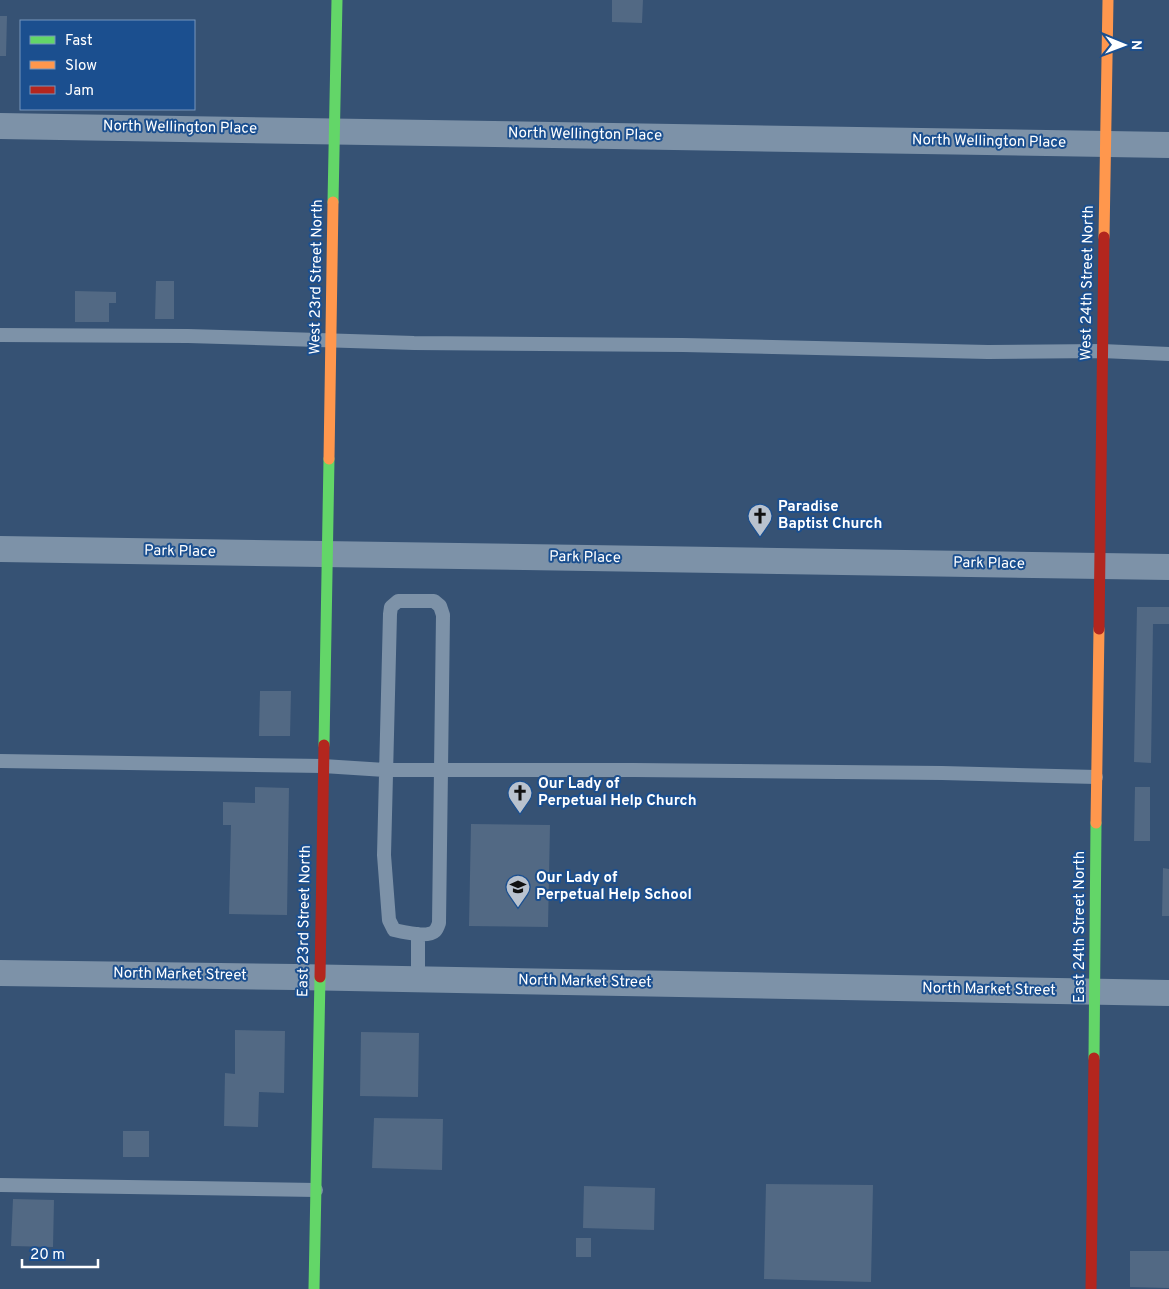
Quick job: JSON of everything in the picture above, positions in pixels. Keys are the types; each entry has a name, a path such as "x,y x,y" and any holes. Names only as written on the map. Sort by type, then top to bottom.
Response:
{"street":[{"name":"West 23rd Street North","path":"327,554 337,0"},
{"name":"West 24th Street North","path":"1099,566 1108,0"},
{"name":"North Wellington Place","path":"0,126 1169,145"},
{"name":"Park Place","path":"0,550 1169,567"},
{"name":"East 23rd Street North","path":"314,1289 327,554"},
{"name":"East 24th Street North","path":"1091,1289 1099,566"},
{"name":"North Market Street","path":"0,973 1169,993"}],"lane":[{"path":"0,335 188,336 414,343 683,345 1169,354"},
{"path":"398,601 434,602 440,606 443,615 441,770 439,923 435,931 430,934 405,934 394,930 390,920 384,856 390,614 391,608 398,601"},
{"path":"0,761 323,766 385,770 654,770 942,773 1096,777"},
{"path":"418,934 418,979"},
{"path":"0,1185 316,1190"}],"building":[{"path":"612,0 643,0 642,23 612,22"},
{"path":"0,16 7,16 6,56 0,56"},
{"path":"156,281 174,281 174,319 155,319"},
{"path":"75,291 116,292 116,303 109,303 109,322 75,322"},
{"path":"1137,607 1169,607 1169,624 1153,624 1151,763 1134,762"},
{"path":"260,691 291,691 290,736 259,736"},
{"path":"255,787 289,788 287,915 229,914 231,825 223,825 223,802 255,803"},
{"path":"1135,787 1150,787 1150,841 1134,841"},
{"path":"471,824 550,825 548,927 469,926"},
{"path":"1163,868 1169,869 1169,916 1162,916"},
{"path":"235,1030 285,1031 284,1093 259,1092 258,1127 224,1126 225,1073 235,1074"},
{"path":"361,1032 419,1033 418,1097 360,1096"},
{"path":"374,1118 443,1119 442,1170 372,1168"},
{"path":"123,1131 149,1131 149,1157 123,1157"},
{"path":"766,1184 873,1185 871,1282 764,1279"},
{"path":"584,1186 655,1188 654,1230 583,1228"},
{"path":"13,1199 54,1200 53,1247 11,1246"},
{"path":"576,1238 591,1238 591,1257 576,1257"},
{"path":"1130,1251 1169,1251 1169,1288 1130,1287"}],"traffic: fast":[{"path":"333,202 337,0"},
{"path":"324,745 329,459"},
{"path":"1094,1058 1096,823"},
{"path":"314,1289 320,977"}],"traffic: slow":[{"path":"1104,237 1108,0"},
{"path":"329,459 333,202"},
{"path":"1096,823 1099,629"}],"traffic: jam":[{"path":"1099,629 1104,237"},
{"path":"320,977 324,745"},
{"path":"1091,1289 1094,1058"}],"place":[{"name":"Paradise Baptist Church","path":"760,537"},
{"name":"Our Lady of Perpetual Help Church","path":"520,814"},
{"name":"Our Lady of Perpetual Help School","path":"518,908"}]}
